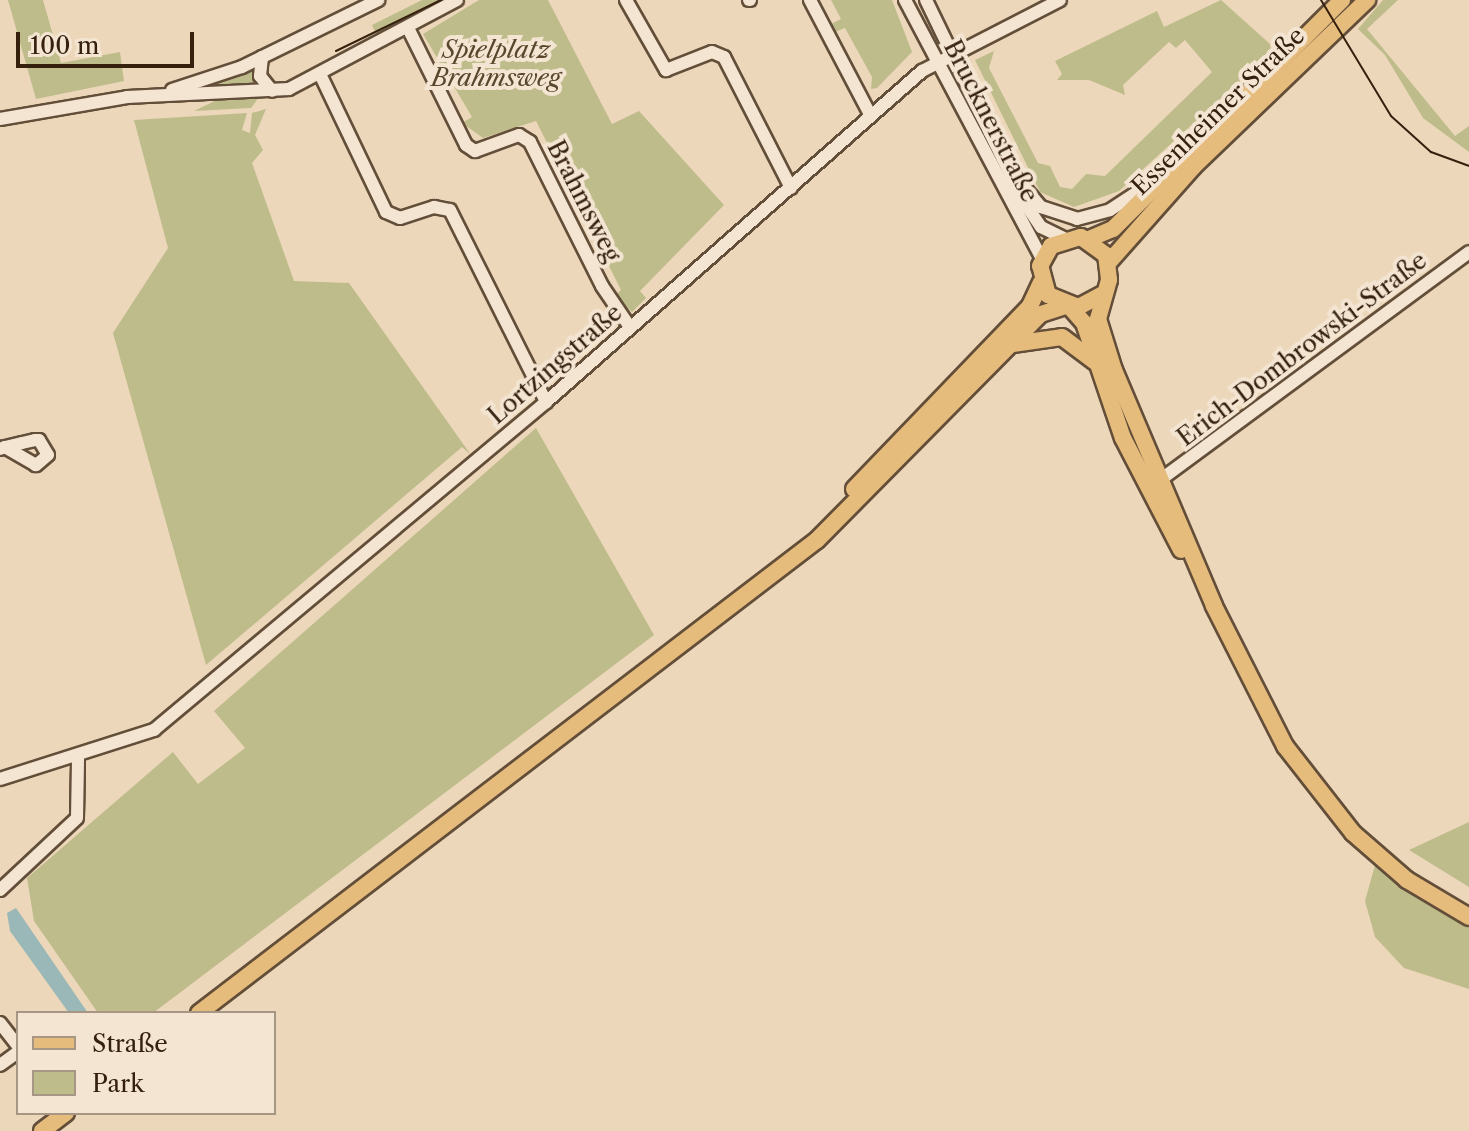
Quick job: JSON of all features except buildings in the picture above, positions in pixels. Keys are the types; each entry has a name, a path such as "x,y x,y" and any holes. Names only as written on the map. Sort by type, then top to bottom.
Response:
{"main road":[{"name":"Essenheimer Straße","path":"1089,239 1108,234 1342,0"},
{"name":"Essenheimer Straße","path":"1109,262 1194,166 1367,0"},
{"path":"765,582 1030,306 1041,282 1042,259 1064,238 1089,239 1109,262 1101,295 1105,347 1214,606"},
{"path":"1041,282 1084,323 1123,438 1214,606 1275,729 1322,799 1386,864 1469,917"},
{"path":"202,1011 765,582 839,518 1046,310 1101,295"},
{"path":"1007,347 1054,335 1096,363"},
{"path":"42,1131 63,1115"}],"street":[{"path":"137,96 262,57 378,0"},
{"path":"0,119 137,96 272,91 320,74 457,0"},
{"path":"626,0 666,70 712,52 724,57 791,188"},
{"path":"810,0 871,116"},
{"name":"Brucknerstraße","path":"905,0 1042,259"},
{"name":"Brucknerstraße","path":"926,0 1041,227 1064,238"},
{"name":"Lortzingstraße","path":"0,779 78,759 141,737 184,706 546,402 936,62 1060,0"},
{"name":"Brahmsweg","path":"408,28 466,145 475,151 519,135 530,142 607,296 630,327"},
{"path":"262,57 260,76 272,91"},
{"path":"320,74 386,212 400,218 434,207 450,210 546,402"},
{"path":"1005,159 1041,207 1077,219 1110,210 1164,175"},
{"name":"Erich-Dombrowski-Straße","path":"1160,480 1469,252"},
{"path":"0,890 77,818 78,759"},
{"path":"0,1023 16,1046"},
{"path":"0,1065 16,1051"}],"green space":[{"path":"8,0 43,0 61,63 120,52 124,81 36,99"},
{"path":"422,0 448,0 378,38 372,25"},
{"name":"Spielplatz Brahmsweg","path":"479,0 548,0 612,124 639,111 724,205 640,291 646,298 632,312 614,296 621,290 536,121 483,138 462,123 472,117 423,34"},
{"path":"831,0 892,0 912,52 877,88 871,89 872,77 845,28 835,32 831,24 841,19"},
{"path":"1221,0 1270,44 1271,53 1119,191 1074,207 1040,192 975,60 994,51 989,68 1038,163 1050,166 1060,187 1072,189 1086,174 1105,176 1212,72 1185,40 1176,48 1169,42 1123,85 1125,95 1089,80 1057,80 1062,74 1055,61 1157,11 1164,27"},
{"path":"1383,0 1398,0 1367,29 1455,136 1469,126 1469,152 1423,118 1385,55 1358,29"},
{"path":"252,68 255,82 247,86 205,87"},
{"path":"259,97 251,108 194,111 219,99"},
{"path":"266,109 255,135 263,150 252,163 294,281 349,283 471,455 462,447 206,665 113,333 168,248 134,120 247,113 242,130 250,133 252,113"},
{"path":"536,428 654,635 156,1011 97,1011 34,921 27,878 173,752 198,784 245,748 214,711"},
{"path":"1469,822 1469,887 1409,850"},
{"path":"1375,865 1469,926 1469,989 1404,968 1375,937 1365,901"}],"water":[{"path":"16,908 87,1011 68,1011 10,931 7,913"}],"tram line":[{"path":"336,51 441,0"},
{"path":"1321,0 1391,116 1431,152 1469,166"}]}
